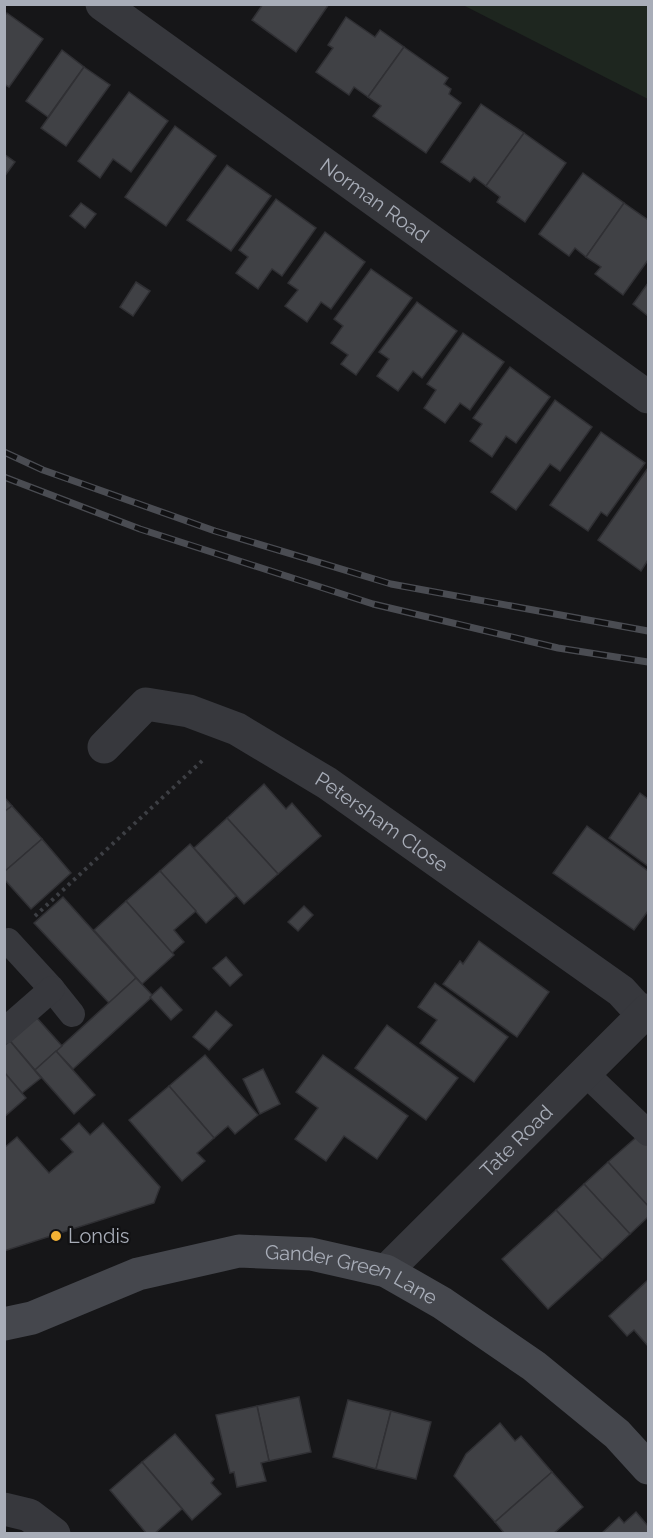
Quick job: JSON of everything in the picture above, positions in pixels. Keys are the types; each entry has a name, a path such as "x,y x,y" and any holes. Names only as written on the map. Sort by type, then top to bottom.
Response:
{"street":[{"name":"Norman Road","path":"102,4 648,396"},
{"name":"Petersham Close","path":"104,747 146,704 189,711 237,729 346,796 621,991 646,1012"},
{"name":"Tate Road","path":"386,1271 646,1012"},
{"name":"Gander Green Lane","path":"4,1324 32,1318 138,1274 239,1251 311,1254 386,1271 442,1303 534,1366 617,1434 648,1468"},
{"path":"4,1509 29,1515 54,1533"}],"lane":[{"path":"8,941 72,1014"},
{"path":"4,1031 52,989"},
{"path":"585,1073 648,1133"}],"path":[{"path":"8,941 237,729"}],"shaded area":[{"path":"463,5 648,5 648,99"}],"building":[{"path":"263,4 329,4 296,52 252,20"},
{"path":"7,13 43,39 9,87 4,84 4,16"},
{"path":"346,17 375,37 380,30 404,47 368,97 354,87 349,95 316,72 333,48 328,45"},
{"path":"404,47 448,78 444,84 451,89 449,94 461,103 426,153 373,116 381,106 368,97"},
{"path":"62,50 84,67 48,117 26,101"},
{"path":"84,67 110,85 66,146 41,128"},
{"path":"129,92 168,121 131,172 113,159 100,178 78,161"},
{"path":"481,104 524,133 486,186 474,177 470,182 441,162"},
{"path":"175,126 216,156 166,226 125,197"},
{"path":"524,133 566,163 525,222 497,202 500,197 486,186"},
{"path":"4,154 15,162 4,177"},
{"path":"227,165 271,196 231,251 187,220"},
{"path":"583,173 624,203 586,257 575,248 569,256 539,234"},
{"path":"276,199 316,228 282,276 272,269 258,289 236,273 248,257 239,250"},
{"path":"81,203 96,214 85,228 70,216"},
{"path":"624,203 648,220 648,260 623,295 595,274 601,267 586,257"},
{"path":"325,232 365,262 331,309 321,302 307,322 285,306 298,290 288,283"},
{"path":"371,269 412,298 356,375 341,364 348,355 331,343 343,326 334,319"},
{"path":"136,282 150,291 133,316 120,307"},
{"path":"648,283 648,316 633,304"},
{"path":"417,302 457,331 422,378 413,371 398,391 377,376 389,359 379,352"},
{"path":"463,333 504,362 470,410 460,403 445,423 424,408 436,390 427,384"},
{"path":"510,367 550,397 516,443 506,436 492,457 470,441 482,424 473,418"},
{"path":"555,400 592,427 560,471 550,464 516,510 491,492"},
{"path":"601,432 645,463 607,516 601,512 588,531 550,505"},
{"path":"648,468 648,560 641,571 598,540"},
{"path":"264,784 286,809 292,803 321,836 278,874 227,818"},
{"path":"640,793 648,799 648,866 609,838"},
{"path":"4,797 12,806 4,812"},
{"path":"12,806 42,839 4,872 4,812"},
{"path":"227,818 278,874 244,904 194,848"},
{"path":"587,826 648,871 648,911 634,930 553,873"},
{"path":"42,839 71,873 31,909 4,879 4,872"},
{"path":"190,844 236,896 206,923 160,871"},
{"path":"160,871 196,911 174,930 184,942 172,953 126,901"},
{"path":"63,897 136,978 109,1003 34,923"},
{"path":"126,901 174,955 142,984 94,930"},
{"path":"304,906 313,915 298,931 288,922"},
{"path":"479,941 549,992 517,1037 443,984 460,961 463,964"},
{"path":"226,957 242,975 230,986 213,968"},
{"path":"136,978 153,996 73,1069 56,1051"},
{"path":"435,983 508,1037 474,1082 420,1043 437,1020 418,1007"},
{"path":"161,987 182,1010 171,1020 150,997"},
{"path":"216,1011 232,1025 209,1050 193,1037"},
{"path":"37,1018 62,1046 35,1070 10,1041"},
{"path":"387,1025 458,1078 426,1120 355,1068"},
{"path":"10,1041 41,1078 22,1093 4,1072 4,1046"},
{"path":"56,1051 95,1095 74,1114 35,1070"},
{"path":"205,1055 258,1115 235,1134 228,1126 214,1138 169,1086"},
{"path":"323,1055 408,1116 377,1159 344,1136 326,1161 295,1139 318,1108 296,1092"},
{"path":"263,1069 280,1104 260,1114 243,1079"},
{"path":"4,1072 26,1098 4,1117"},
{"path":"169,1086 214,1138 197,1153 205,1161 182,1181 129,1120"},
{"path":"79,1123 90,1135 103,1123 160,1187 154,1203 4,1251 4,1148 17,1137 49,1173 73,1152 61,1139"},
{"path":"640,1134 648,1143 648,1206 608,1162"},
{"path":"608,1162 648,1206 648,1217 630,1234 584,1184"},
{"path":"584,1184 630,1234 602,1260 556,1210"},
{"path":"556,1210 602,1260 548,1309 502,1259"},
{"path":"648,1280 648,1346 634,1330 627,1336 609,1316"},
{"path":"299,1397 311,1452 269,1461 257,1406"},
{"path":"348,1400 391,1411 376,1469 333,1457"},
{"path":"257,1406 269,1461 261,1463 266,1481 237,1487 234,1472 230,1473 216,1415"},
{"path":"391,1411 431,1422 416,1479 376,1469"},
{"path":"500,1423 515,1441 521,1436 552,1472 495,1522 454,1476 466,1454"},
{"path":"175,1434 214,1479 211,1483 221,1494 192,1520 142,1462"},
{"path":"142,1462 182,1509 154,1534 147,1534 110,1490"},
{"path":"552,1472 583,1507 553,1534 505,1534 495,1522"},
{"path":"636,1512 648,1526 648,1534 601,1534 619,1517 624,1523"}],"railway":[{"path":"4,452 43,470 215,531 391,584 648,631"},
{"path":"4,477 140,529 373,604 558,648 648,662"}],"place":[{"name":"Londis","path":"56,1236"}]}
